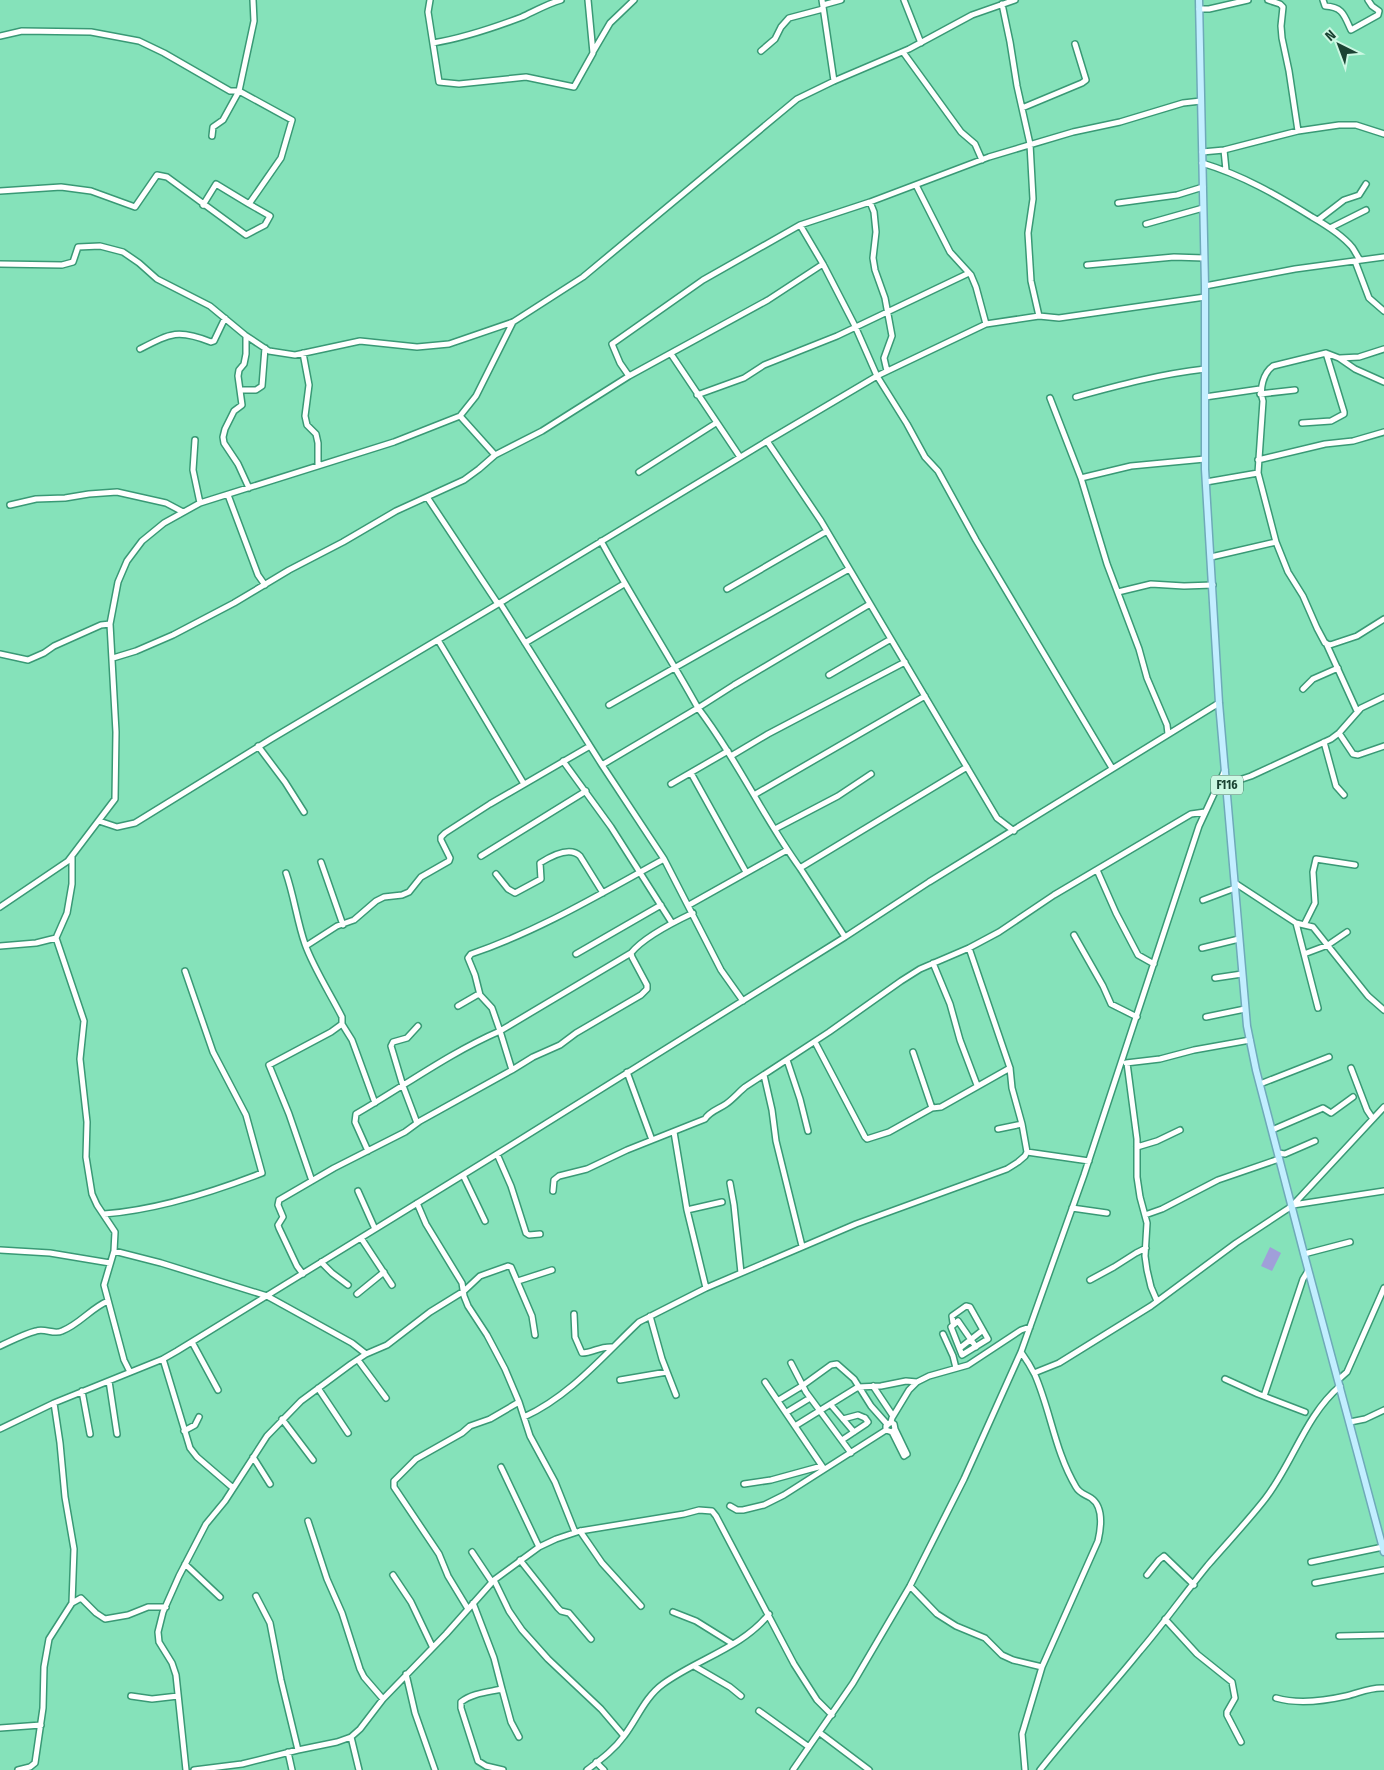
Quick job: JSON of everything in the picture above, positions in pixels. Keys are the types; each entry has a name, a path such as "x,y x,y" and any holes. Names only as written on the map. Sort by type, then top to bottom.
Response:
{"main road":[{"name":"F116","path":"1199,0 1205,286 1206,482 1220,703 1245,1008 1260,1084 1384,1550"}],"street":[{"path":"212,136 213,127 223,120 239,91 254,21 253,0"},
{"path":"430,0 428,12 439,82 459,84 526,77 574,87 610,23 634,0"},
{"path":"433,43 507,23 544,5 561,0"},
{"path":"588,0 593,53"},
{"path":"761,51 775,40 781,27 790,18 841,0"},
{"path":"904,0 921,43"},
{"path":"0,264 62,265 73,262 78,246 100,246 114,249 123,252 157,279 210,306 246,336 269,351 295,355 360,341 417,347 449,344 513,322 583,276 797,98 834,80 903,52 972,15 1015,0"},
{"path":"1199,9 1208,9 1248,0"},
{"path":"1268,0 1283,7 1282,38 1298,131"},
{"path":"1323,0 1325,6 1338,8 1342,11 1352,30 1378,16 1379,11 1368,0"},
{"path":"1002,4 1030,144 1033,199 1028,233 1031,281 1039,316"},
{"path":"823,5 834,80"},
{"path":"0,36 22,31 91,32 140,41 170,56 230,92 239,91 292,120 281,158 249,204"},
{"path":"1022,108 1086,80 1075,44"},
{"path":"903,52 961,132 975,144 982,160"},
{"path":"629,376 620,363 612,344 703,280 800,225 870,202 1030,144 1120,122 1183,103 1201,101"},
{"path":"1202,152 1224,150 1298,131 1339,124 1356,125 1384,134"},
{"path":"1224,150 1226,170"},
{"path":"1202,162 1226,170 1265,188 1318,220 1352,246 1369,298 1384,311"},
{"path":"0,191 61,187 91,191 135,207 157,175 167,177 203,205 246,235 265,225 270,216 216,184 203,205"},
{"path":"1318,220 1344,200 1360,195 1366,184"},
{"path":"916,185 950,252 969,273 976,287 986,324"},
{"path":"1118,203 1203,188"},
{"path":"870,202 874,212 876,232 875,270 885,298 892,336 884,358 887,371"},
{"path":"1146,224 1203,208"},
{"path":"1330,228 1366,210"},
{"path":"800,225 823,264 878,376 925,457 938,471 976,540 1112,768"},
{"path":"1205,286 1295,269 1384,256"},
{"path":"1088,265 1174,257 1204,258"},
{"path":"113,658 136,651 173,635 234,603 289,570 343,542 396,511 464,480 495,455 542,431 629,376 768,300 823,264"},
{"path":"698,395 744,378 773,361 837,336 969,273"},
{"path":"99,821 117,827 135,823 258,746 438,640 767,441 887,371 986,324 1039,316 1059,318 1205,297"},
{"path":"140,350 165,336 179,333 190,334 211,342 214,341 225,318"},
{"path":"0,907 68,861 115,799 116,732 110,624 118,582 127,560 142,541 164,523 200,504 394,442 460,416 476,396 513,322"},
{"path":"246,336 244,364 239,370 242,405 241,408 234,412 223,437 224,443 238,464 249,488"},
{"path":"240,390 256,390 262,386 265,348"},
{"path":"1340,358 1359,357 1384,349"},
{"path":"303,353 309,385 305,416 307,425 316,434 318,466"},
{"path":"1302,422 1332,421 1344,414 1326,353"},
{"path":"1357,711 1303,596 1286,568 1276,542 1258,473 1262,401 1260,392 1267,372 1273,366 1326,353 1340,358 1355,369 1384,382"},
{"path":"671,354 740,457"},
{"path":"1076,396 1129,382 1178,372 1205,369"},
{"path":"1205,398 1295,390"},
{"path":"1050,398 1082,478 1107,564 1147,678 1167,724 1168,734"},
{"path":"460,416 495,455"},
{"path":"639,472 716,423"},
{"path":"1258,460 1324,444 1353,441 1384,432"},
{"path":"195,440 193,470 200,504"},
{"path":"767,441 826,531 997,818 1014,831"},
{"path":"1082,478 1131,466 1205,459"},
{"path":"1206,482 1258,473"},
{"path":"10,505 36,499 65,498 112,492 166,503 184,512"},
{"path":"228,495 258,575 264,585"},
{"path":"427,497 499,603 602,765 664,858 721,970 742,1001"},
{"path":"727,589 826,531"},
{"path":"600,541 698,708 729,753 787,850 845,937"},
{"path":"1211,557 1276,542"},
{"path":"609,705 849,569"},
{"path":"525,643 624,584"},
{"path":"1118,592 1151,584 1213,585"},
{"path":"602,765 870,604"},
{"path":"1325,643 1330,645 1357,636 1384,619"},
{"path":"0,654 28,660 101,625 110,624"},
{"path":"829,675 891,639"},
{"path":"438,640 524,784"},
{"path":"671,784 905,662"},
{"path":"1303,688 1314,679 1338,668"},
{"path":"754,795 925,696"},
{"path":"1227,784 1251,776 1324,742 1339,733 1357,711 1384,697"},
{"path":"0,1429 54,1403 163,1358 192,1342 845,937 929,882 1014,831 1112,768 1220,703"},
{"path":"1339,733 1353,754 1358,755 1384,746"},
{"path":"1324,742 1336,786 1344,795"},
{"path":"258,746 285,782 304,812"},
{"path":"306,946 329,931 354,920 376,901 384,897 402,895 409,892 421,877 449,861 450,858 441,837 445,833 590,746"},
{"path":"563,761 586,791 672,923"},
{"path":"800,868 967,767"},
{"path":"793,1770 853,1684 910,1586 964,1479 1021,1352 1124,1063 1198,826 1225,770"},
{"path":"691,773 746,872"},
{"path":"775,829 838,796 871,774"},
{"path":"481,856 586,791"},
{"path":"553,1191 552,1184 556,1177 587,1169 705,1118 728,1103 745,1087 815,1042 886,990 920,969 969,948 999,932 1054,895 1191,814 1205,812"},
{"path":"496,874 508,889 515,893 541,879 540,863 571,850 577,852 603,892"},
{"path":"689,905 787,850"},
{"path":"72,855 72,884 67,913 56,938 84,1021 80,1059 87,1122 86,1157 92,1194 115,1232 114,1252 104,1285 124,1360 130,1372"},
{"path":"512,1070 492,1008 480,995 468,958 471,954 510,939 603,892 664,858"},
{"path":"1304,925 1315,903 1313,872 1316,859 1355,865"},
{"path":"321,862 343,925"},
{"path":"1097,870 1116,913 1138,955 1154,964"},
{"path":"286,873 292,890 294,910 306,946 342,1017 342,1024 352,1040 375,1103"},
{"path":"1203,900 1235,886 1296,923 1313,927 1368,996 1384,1010"},
{"path":"576,954 661,905"},
{"path":"368,1151 355,1122 356,1114 446,1059 500,1032 631,953 672,923 693,913"},
{"path":"1296,923 1318,1008"},
{"path":"1304,954 1328,946 1347,932"},
{"path":"1074,936 1103,986 1111,1004 1137,1017"},
{"path":"0,946 36,943 56,938"},
{"path":"1202,948 1238,939"},
{"path":"524,1417 565,1392 580,1380 639,1322 650,1316 706,1288 802,1246 856,1224 1007,1169 1025,1156 1027,1152 1022,1124 1012,1088 1010,1068 969,948"},
{"path":"303,1274 296,1266 279,1228 278,1225 283,1217 277,1201 405,1132 417,1123 512,1070 533,1056 560,1045 645,992 647,985 631,953"},
{"path":"932,963 950,1004 960,1040 977,1085"},
{"path":"104,1214 132,1212 190,1197 262,1173 246,1115 213,1052 185,970"},
{"path":"1215,978 1242,974"},
{"path":"458,1006 480,995"},
{"path":"1206,1017 1245,1008"},
{"path":"312,1181 290,1114 269,1065 331,1032 342,1024"},
{"path":"417,1123 391,1046 393,1042 407,1038 418,1026"},
{"path":"1124,1063 1160,1059 1194,1050 1250,1040"},
{"path":"815,1042 867,1139 888,1132 932,1108 941,1107 1010,1068"},
{"path":"913,1052 932,1108"},
{"path":"1260,1084 1329,1057"},
{"path":"787,1060 808,1131"},
{"path":"1124,1063 1135,1112 1137,1178 1147,1223 1145,1256 1148,1279 1157,1301"},
{"path":"1351,1068 1367,1110 1373,1119"},
{"path":"627,1072 652,1140"},
{"path":"764,1075 772,1110 776,1141 802,1246"},
{"path":"1272,1130 1323,1108 1331,1113 1353,1097"},
{"path":"1034,1373 1076,1353 1157,1301 1236,1243 1292,1206 1384,1107"},
{"path":"998,1129 1022,1124"},
{"path":"1137,1147 1180,1130"},
{"path":"674,1132 687,1210 706,1288"},
{"path":"1145,1215 1170,1205 1218,1180 1316,1141"},
{"path":"1027,1152 1089,1161"},
{"path":"497,1154 511,1186 526,1233 528,1235 540,1234"},
{"path":"463,1175 485,1221"},
{"path":"730,1183 741,1273"},
{"path":"358,1191 375,1229"},
{"path":"1292,1206 1384,1191"},
{"path":"687,1210 722,1202"},
{"path":"417,1203 426,1224 462,1283 468,1306 496,1352 519,1402 530,1436 555,1482 577,1531 641,1606"},
{"path":"1072,1208 1107,1213"},
{"path":"360,1238 392,1285"},
{"path":"1304,1254 1350,1242"},
{"path":"1090,1280 1146,1248"},
{"path":"0,1250 50,1254 110,1264"},
{"path":"114,1252 227,1282 266,1296 352,1343 366,1354"},
{"path":"321,1262 348,1285"},
{"path":"186,1770 176,1675 172,1663 159,1642 158,1632 166,1607 185,1564 206,1524 216,1513 267,1436 282,1419 318,1388 366,1354 387,1345 430,1312 464,1291 480,1276 511,1266 534,1322 535,1335"},
{"path":"518,1281 552,1270"},
{"path":"1264,1396 1303,1279 1308,1270"},
{"path":"357,1294 384,1272"},
{"path":"1040,1770 1066,1736 1141,1651 1270,1491 1289,1461 1314,1414 1347,1372 1384,1288"},
{"path":"0,1346 36,1330 56,1333 63,1331 108,1300"},
{"path":"963,1306 968,1306 983,1330 988,1339 962,1354 951,1327 954,1323 952,1316 963,1306"},
{"path":"574,1314 575,1337 582,1353 585,1354 598,1348 613,1347"},
{"path":"650,1316 662,1358 676,1395"},
{"path":"954,1323 958,1321 976,1347"},
{"path":"906,1455 891,1430 885,1427 916,1382 929,1376 968,1365 1021,1330 1030,1327"},
{"path":"953,1356 983,1330"},
{"path":"943,1334 956,1368"},
{"path":"192,1342 218,1390"},
{"path":"1021,1352 1034,1373 1058,1449 1069,1474 1080,1493 1091,1498 1099,1507 1101,1524 1095,1547 1042,1667 1022,1734 1025,1770"},
{"path":"163,1358 190,1448 232,1488"},
{"path":"358,1360 386,1398"},
{"path":"791,1363 802,1386 851,1453"},
{"path":"730,1506 737,1510 743,1510 764,1505 784,1495 823,1468 891,1430 895,1425 889,1423 874,1410 844,1368 834,1364 778,1400"},
{"path":"620,1380 667,1372"},
{"path":"1225,1379 1305,1412"},
{"path":"109,1381 117,1434"},
{"path":"795,1426 858,1387 881,1386 906,1381 916,1382"},
{"path":"765,1382 823,1468"},
{"path":"873,1386 893,1416"},
{"path":"318,1388 348,1433"},
{"path":"82,1391 90,1434"},
{"path":"787,1412 810,1398"},
{"path":"468,1609 448,1576 439,1554 394,1487 394,1481 416,1458 457,1436 470,1426 495,1416 519,1402"},
{"path":"54,1403 65,1497 74,1548 72,1603"},
{"path":"831,1405 854,1432"},
{"path":"865,1418 874,1410"},
{"path":"1350,1422 1364,1419 1384,1410"},
{"path":"843,1419 858,1415 865,1418"},
{"path":"184,1431 195,1425 199,1417"},
{"path":"842,1440 867,1423 865,1418"},
{"path":"282,1419 313,1460"},
{"path":"253,1457 270,1484"},
{"path":"501,1468 539,1547"},
{"path":"744,1484 823,1468"},
{"path":"194,1770 242,1764 351,1737 383,1699 493,1581 539,1547 577,1531 699,1510 712,1511 723,1527 794,1664 818,1700 832,1716"},
{"path":"308,1521 342,1613 360,1669 364,1677 383,1699"},
{"path":"1311,1562 1384,1550"},
{"path":"472,1552 493,1581 509,1611 522,1630 548,1659 601,1709 624,1736"},
{"path":"1147,1576 1164,1556 1194,1585"},
{"path":"520,1560 558,1608 569,1613 591,1639"},
{"path":"185,1564 220,1597"},
{"path":"1315,1583 1384,1570"},
{"path":"393,1575 411,1602 432,1646"},
{"path":"910,1586 937,1614 956,1626 985,1638 1002,1654 1013,1660 1042,1667"},
{"path":"256,1596 270,1623 281,1680 298,1750"},
{"path":"18,1770 34,1765 43,1708 44,1667 48,1640 72,1603 81,1598 91,1609 105,1619 128,1615 148,1607 166,1607"},
{"path":"473,1603 494,1658 511,1722 519,1737"},
{"path":"672,1612 696,1621 733,1644"},
{"path":"586,1770 614,1748 644,1705 658,1689 733,1644 769,1614"},
{"path":"1166,1619 1197,1654 1232,1682 1235,1698 1228,1715 1241,1742"},
{"path":"764,1620 772,1621"},
{"path":"1339,1636 1384,1635"},
{"path":"694,1666 730,1687 741,1696"},
{"path":"406,1674 415,1714 435,1770"},
{"path":"1276,1698 1282,1700 1326,1700 1348,1696 1369,1688 1384,1688"},
{"path":"502,1689 464,1699 461,1702 461,1708 478,1761 486,1766 503,1770"},
{"path":"131,1696 152,1699 178,1696"},
{"path":"760,1711 809,1748"},
{"path":"0,1728 41,1725"},
{"path":"820,1733 869,1770"},
{"path":"351,1737 359,1770"},
{"path":"288,1752 292,1770"},
{"path":"596,1762 604,1770"}],"water":[{"path":"1270,1247 1281,1253 1272,1271 1261,1266"}]}
